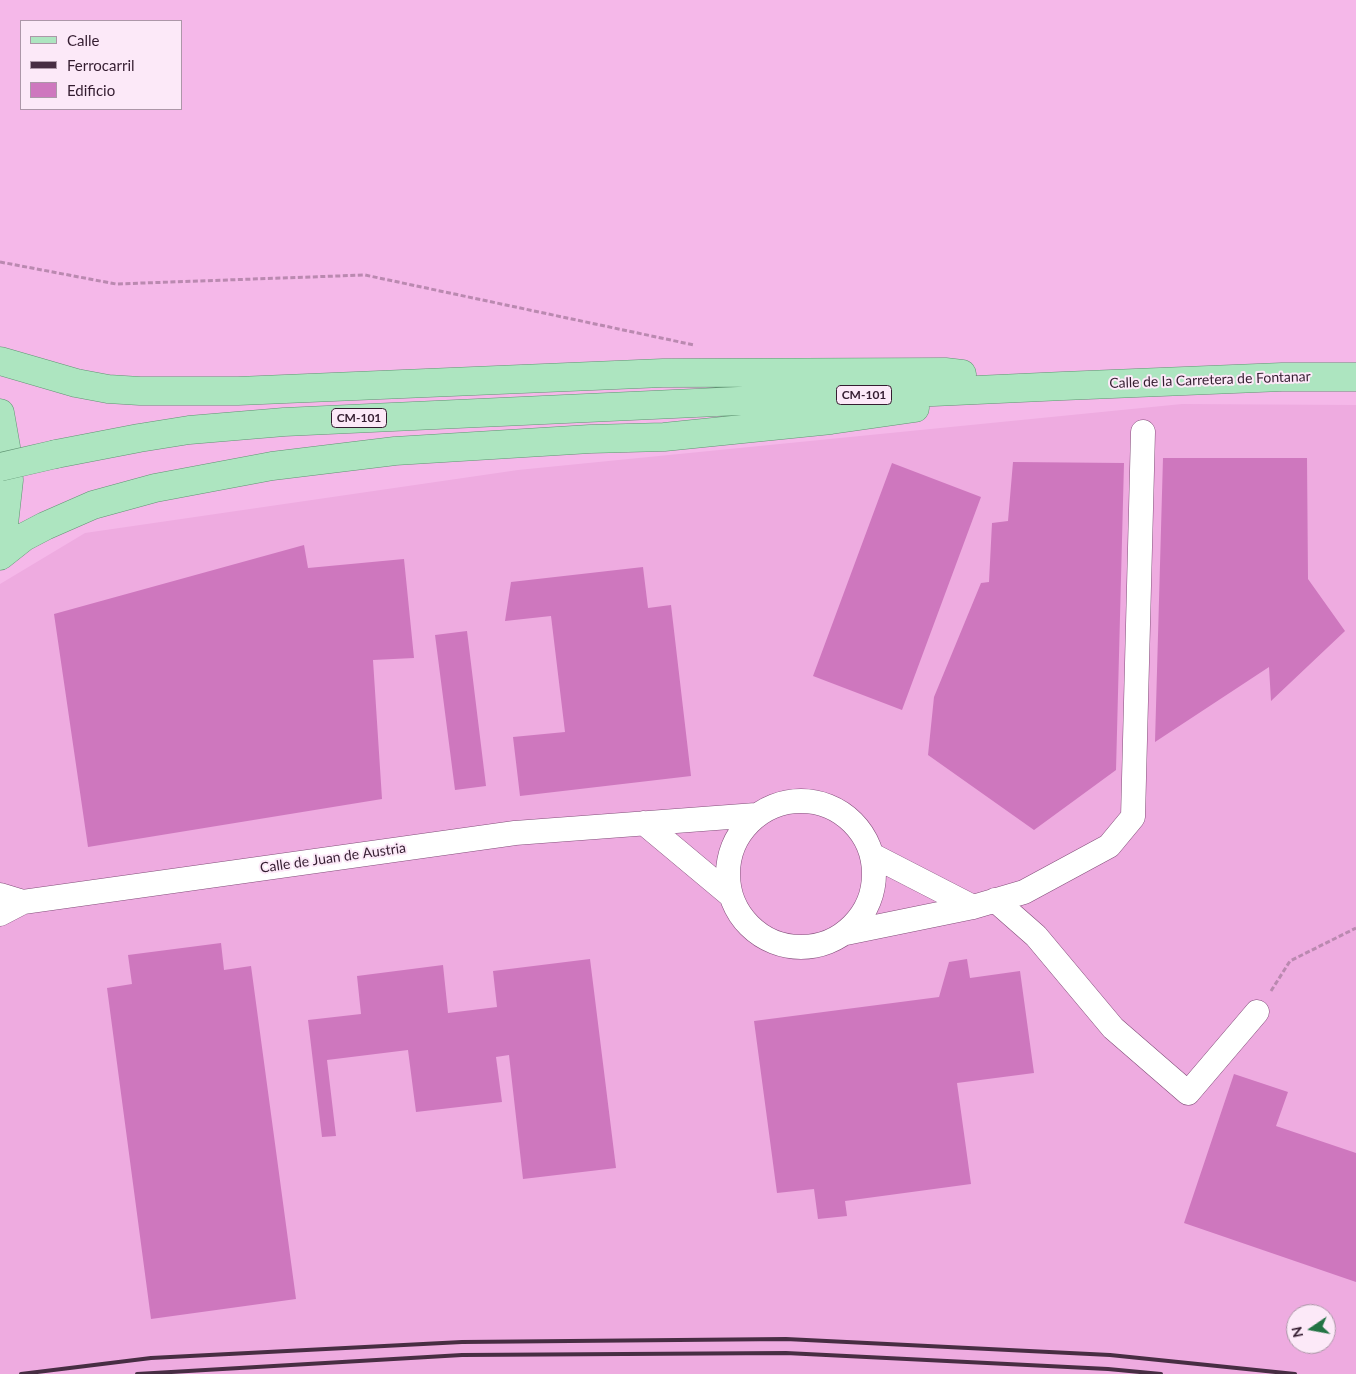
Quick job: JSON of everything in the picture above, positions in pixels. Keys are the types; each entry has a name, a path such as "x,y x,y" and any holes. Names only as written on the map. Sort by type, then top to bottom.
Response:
{"main road":[{"path":"0,361 76,383 108,389 140,391 238,391 663,373 945,372 1063,386"},
{"name":"Calle de la Carretera de Fontanar","path":"1063,386 1282,377 1356,377"},
{"path":"0,556 24,537 38,529 93,505 155,488 272,466 395,451 590,439 664,437 802,423 1063,386"},
{"name":"CM-101","path":"0,467 56,454 179,432 234,425 1063,386"},
{"path":"0,413 10,480 4,524 0,532"}],"street":[{"path":"644,823 729,894 742,919 764,939 791,948 820,946 846,933 984,903 1024,892 1109,846 1134,817 1143,432"},
{"path":"729,894 728,865 736,837 756,815 782,803 810,801 837,810 859,829 872,855 874,884 865,911 846,933"},
{"name":"Calle de Juan de Austria","path":"23,902 515,833 756,815"},
{"path":"872,855 984,903 1036,936 1113,1028 1188,1093 1257,1012"},
{"path":"0,895 23,902"},
{"path":"0,914 23,902"}],"path":[{"path":"0,262 116,284 365,275 692,344 730,373"},
{"path":"1257,1012 1290,961 1356,928"}],"shaded area":[{"path":"1182,404 1356,405 1356,1374 0,1374 0,584 85,533 518,470"}],"building":[{"path":"1163,458 1307,458 1308,579 1345,631 1271,701 1269,667 1155,742"},
{"path":"1013,462 1124,463 1116,770 1034,830 928,755 934,697 981,583 989,582 992,523 1008,521"},
{"path":"892,463 981,497 902,710 813,676"},
{"path":"304,545 308,568 404,559 414,658 373,660 382,799 88,847 54,614"},
{"path":"643,567 648,608 671,605 691,776 520,796 513,737 565,732 551,616 505,621 511,582"},
{"path":"467,631 486,786 455,790 435,635"},
{"path":"221,943 224,970 251,966 296,1299 151,1319 107,988 132,984 128,955"},
{"path":"590,959 616,1168 523,1179 509,1055 496,1057 502,1102 416,1112 408,1050 327,1060 336,1136 322,1137 308,1020 361,1014 357,976 443,965 448,1013 497,1007 493,971"},
{"path":"967,959 970,978 1020,971 1034,1073 957,1083 971,1184 845,1201 847,1216 818,1219 814,1189 777,1193 754,1021 939,997 949,962"},
{"path":"1234,1074 1288,1092 1276,1126 1356,1153 1356,1282 1184,1223"}],"railway":[{"path":"21,1374 151,1358 462,1342 786,1339 1110,1355 1295,1374"},
{"path":"137,1374 462,1355 786,1353 1108,1369 1161,1374"}]}
